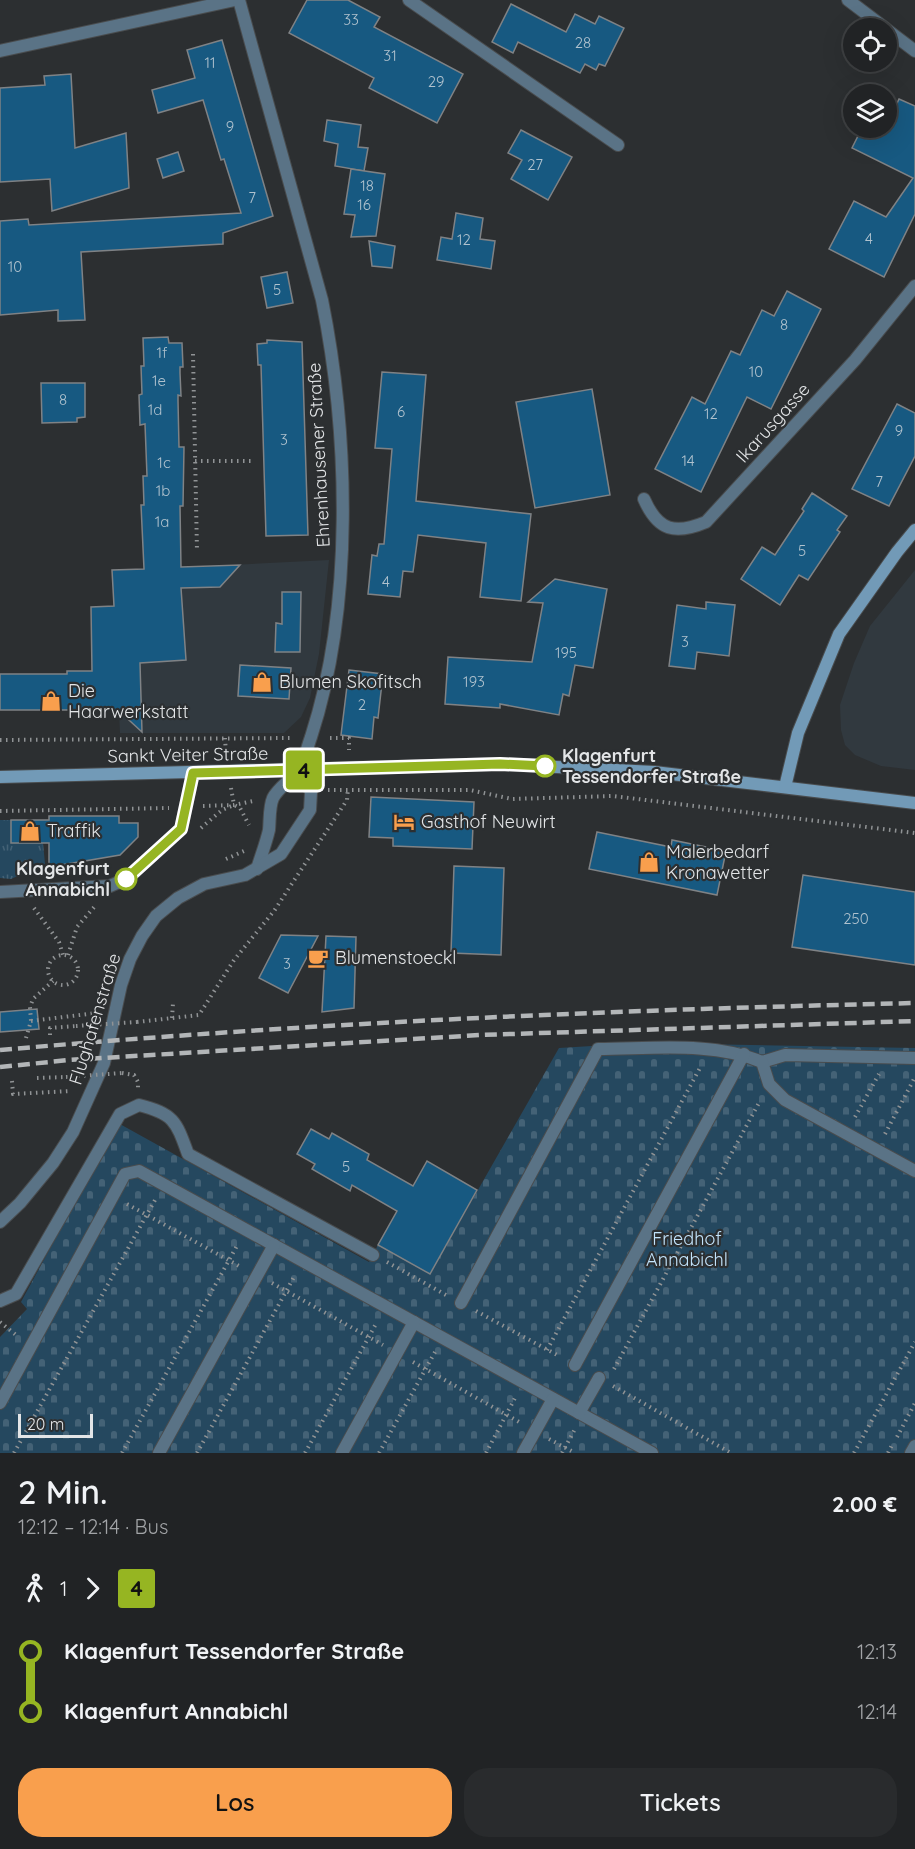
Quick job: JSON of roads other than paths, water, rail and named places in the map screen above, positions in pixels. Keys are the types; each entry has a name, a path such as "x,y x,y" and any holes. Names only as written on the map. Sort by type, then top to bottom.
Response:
{"main road":[{"path":"785,787 798,733 839,634 915,530"},
{"name":"Sankt Veiter Straße","path":"0,777 500,764 654,772 915,803"}],"street":[{"path":"0,51 237,0"},
{"name":"Ehrenhausener Straße","path":"237,0 322,300 332,350 338,398 342,546 332,657 311,737 299,770"},
{"path":"409,0 618,145"},
{"path":"848,0 872,18"},
{"path":"897,37 915,51"},
{"name":"Ikarusgasse","path":"644,499 651,515 661,524 675,530 690,529 706,522 855,360 915,286"},
{"path":"257,869 268,831 273,798 299,770"},
{"name":"Flughafenstraße","path":"0,1222 20,1203 46,1171 73,1132 104,1063 121,985 130,959 142,936 156,916 178,898 204,884 246,875 282,854 310,810 311,792 299,770"},
{"path":"0,892 110,886 126,879 181,829 193,773"},
{"path":"461,1303 598,1050 710,1049 744,1054 762,1062 785,1055 915,1058"},
{"path":"575,1365 744,1054"},
{"path":"762,1062 769,1084 785,1101 915,1171"},
{"path":"0,1301 16,1294 120,1114 139,1105 159,1110 177,1124 188,1154 373,1255"},
{"path":"0,1403 125,1174 139,1171 652,1453"},
{"path":"159,1453 274,1245"},
{"path":"342,1453 414,1322"},
{"path":"581,1414 603,1380"},
{"path":"523,1453 553,1399"},
{"path":"911,1453 915,1446"}],"railway":[{"path":"0,1050 228,1032 457,1019 915,1003"},
{"path":"0,1067 69,1060 480,1035 915,1021"}],"place":[{"name":"Blumen Skofitsch","path":"262,682"},
{"name":"Die Haarwerkstatt","path":"51,701"},
{"name":"Klagenfurt Tessendorfer Straße","path":"545,766"},
{"name":"Gasthof Neuwirt","path":"404,822"},
{"name":"Traffik","path":"30,831"},
{"name":"Malerbedarf Kronawetter","path":"649,862"},
{"name":"Klagenfurt Annabichl","path":"126,879"},
{"name":"Blumenstoeckl","path":"318,958"}],"park label":[{"name":"Friedhof Annabichl","path":"687,1249"}]}
